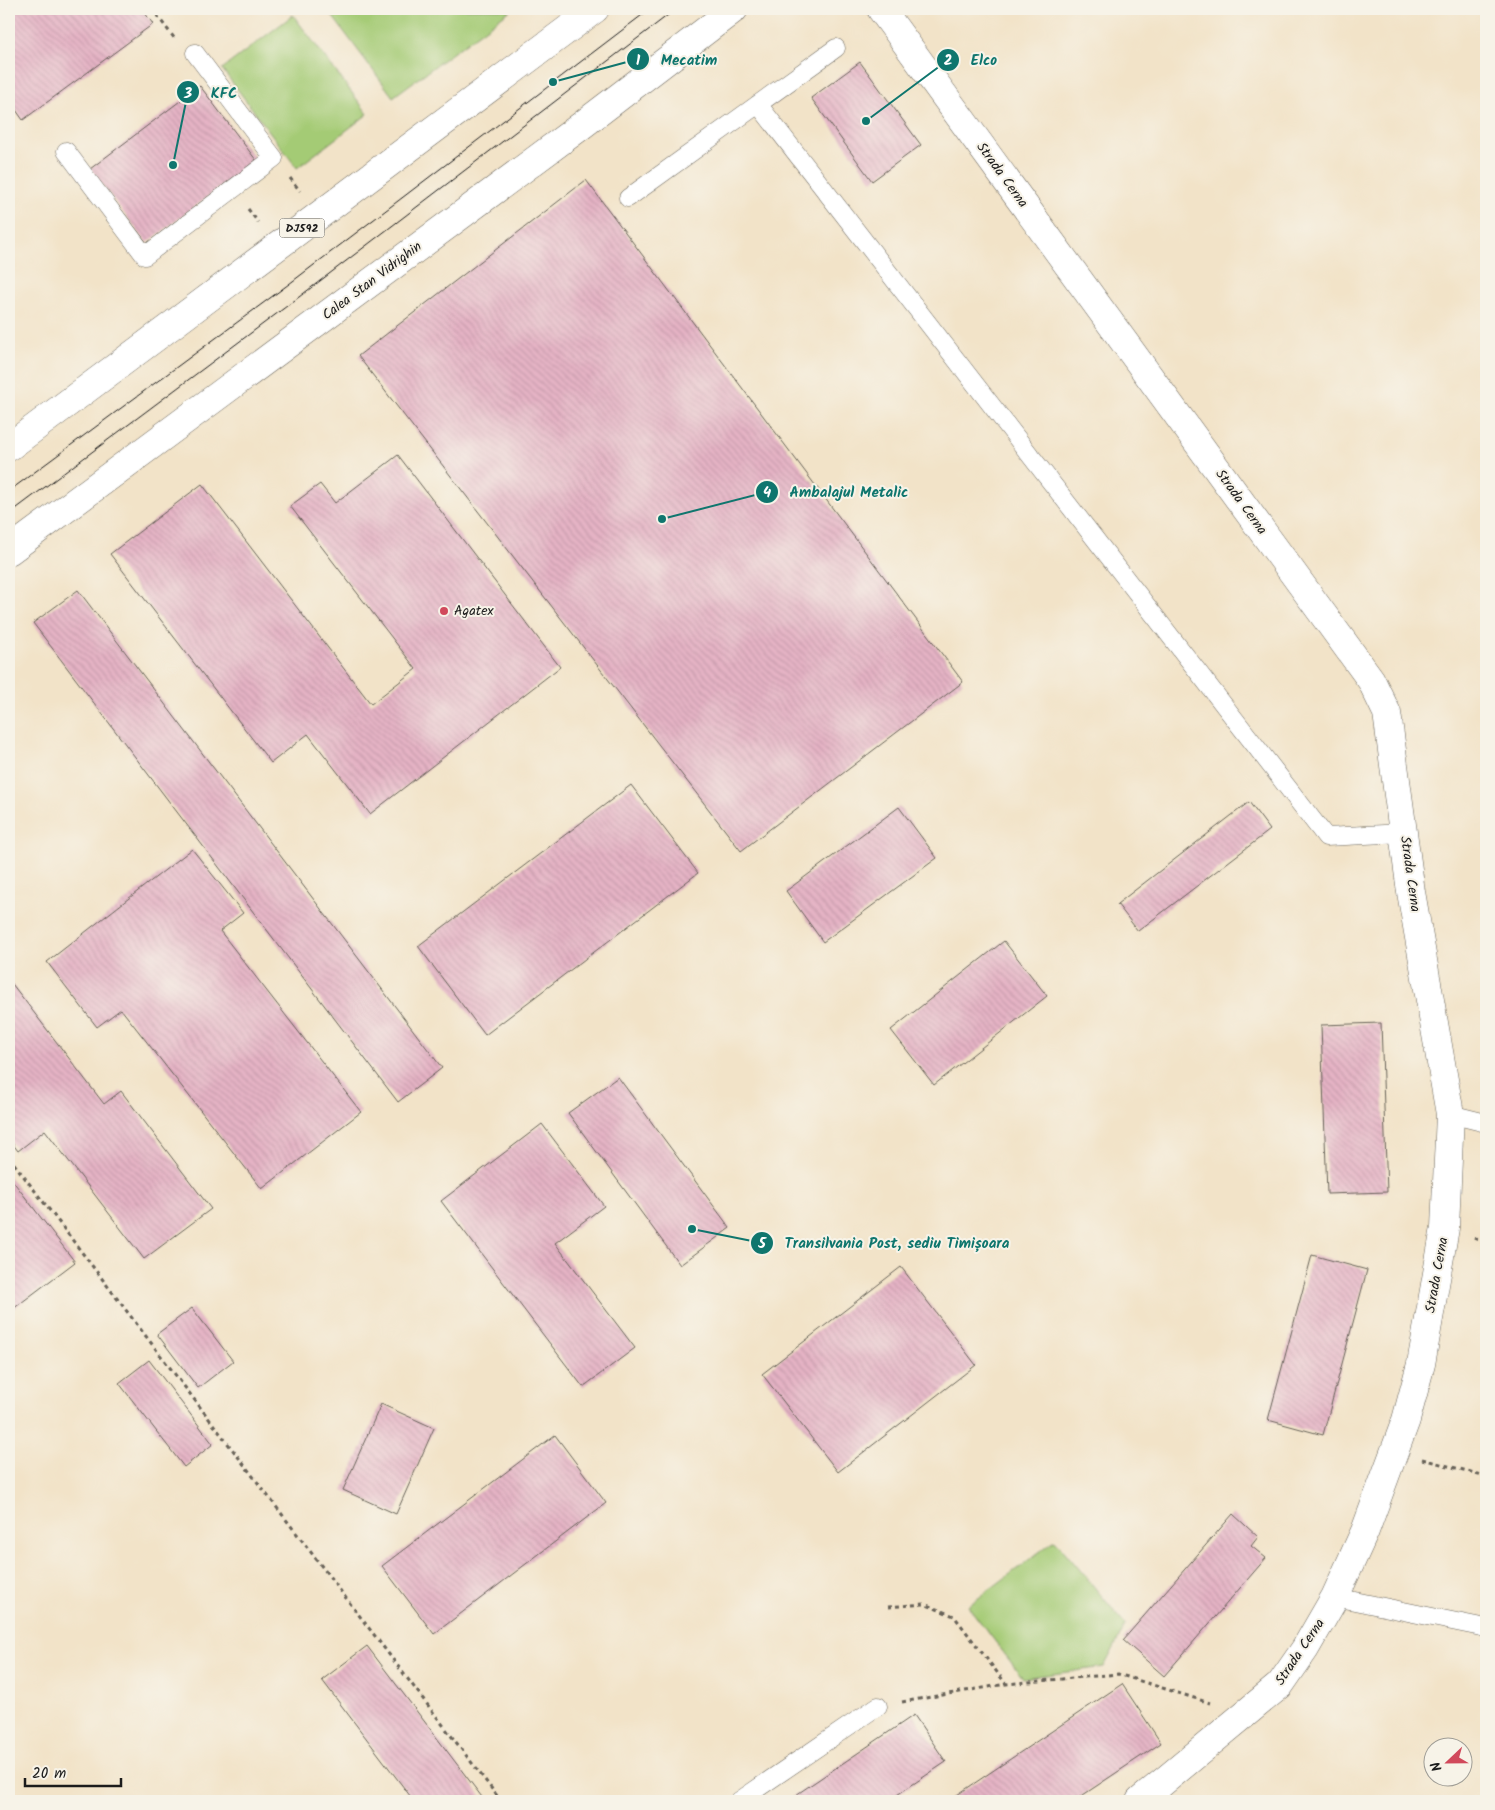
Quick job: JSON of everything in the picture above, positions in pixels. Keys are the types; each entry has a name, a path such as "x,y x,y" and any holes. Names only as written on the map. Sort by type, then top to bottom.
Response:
{"street":[{"name":"DJ592","path":"9,447 595,9"},
{"name":"Strada Cerna","path":"882,9 1371,680 1387,713 1411,892 1450,1114 1445,1228 1421,1364 1395,1451 1365,1531 1335,1597 1306,1649 1280,1684 1140,1801"},
{"name":"Calea Stan Vidrighin","path":"9,551 577,130 720,13"}],"lane":[{"path":"628,198 836,48"},
{"path":"66,151 145,256 182,228 274,158 195,53"},
{"path":"758,104 1326,837 1404,833"},
{"path":"1450,1114 1486,1123"},
{"path":"1335,1597 1486,1628"},
{"path":"739,1801 878,1706"}],"path":[{"path":"152,9 178,44"},
{"path":"9,1157 501,1801"},
{"path":"1395,1451 1486,1476"},
{"path":"888,1607 924,1604 954,1616 1006,1684"},
{"path":"878,1706 1006,1684 1118,1674 1246,1714"}],"green space":[{"path":"327,9 512,9 393,97"},
{"path":"293,15 368,114 297,168 222,69"},
{"path":"1055,1540 1126,1625 1104,1667 1023,1678 968,1606"}],"building":[{"path":"9,9 142,9 153,24 23,120 9,100"},
{"path":"860,62 921,145 872,181 811,98"},
{"path":"200,86 256,160 147,243 90,169"},
{"path":"586,180 963,682 741,851 358,356"},
{"name":"Agatex","path":"398,455 560,667 370,814 308,734 271,763 110,554 202,484 371,704 416,669 290,506 320,484 335,503"},
{"path":"78,590 442,1068 398,1102 33,623"},
{"path":"631,785 698,873 485,1035 418,946"},
{"path":"1249,802 1270,830 1138,931 1117,904"},
{"path":"899,807 937,858 823,942 786,891"},
{"path":"192,849 243,913 220,931 361,1112 262,1189 121,1009 97,1027 47,962"},
{"path":"1004,941 1047,996 934,1085 891,1030"},
{"path":"9,980 104,1104 121,1091 211,1209 144,1259 45,1130 18,1151 9,1139"},
{"path":"1381,1023 1387,1192 1327,1194 1321,1025"},
{"path":"618,1077 730,1228 680,1265 568,1113"},
{"path":"542,1124 604,1206 555,1243 635,1348 583,1387 441,1201"},
{"path":"9,1176 75,1262 9,1312"},
{"path":"1312,1255 1367,1270 1323,1435 1268,1420"},
{"path":"901,1267 976,1365 838,1472 762,1374"},
{"path":"192,1308 233,1361 198,1388 157,1334"},
{"path":"149,1360 213,1444 184,1467 119,1383"},
{"path":"381,1404 434,1428 396,1514 343,1490"},
{"path":"555,1435 606,1503 434,1634 382,1566"},
{"path":"1233,1514 1258,1537 1251,1546 1266,1558 1164,1676 1123,1640"},
{"path":"367,1646 485,1801 414,1801 322,1680"},
{"path":"1122,1684 1161,1743 1074,1801 948,1801"},
{"path":"914,1715 946,1762 888,1801 787,1801"}],"tram line":[{"path":"9,491 289,284 650,9"},
{"path":"9,514 299,297 676,9"}],"place":[{"name":"Mecatim","path":"553,82"},
{"name":"Elco","path":"866,121"},
{"name":"KFC","path":"173,165"},
{"name":"Ambalajul Metalic","path":"662,519"},
{"name":"Agatex","path":"444,611"},
{"name":"Transilvania Post, sediu Timișoara","path":"692,1229"}]}
